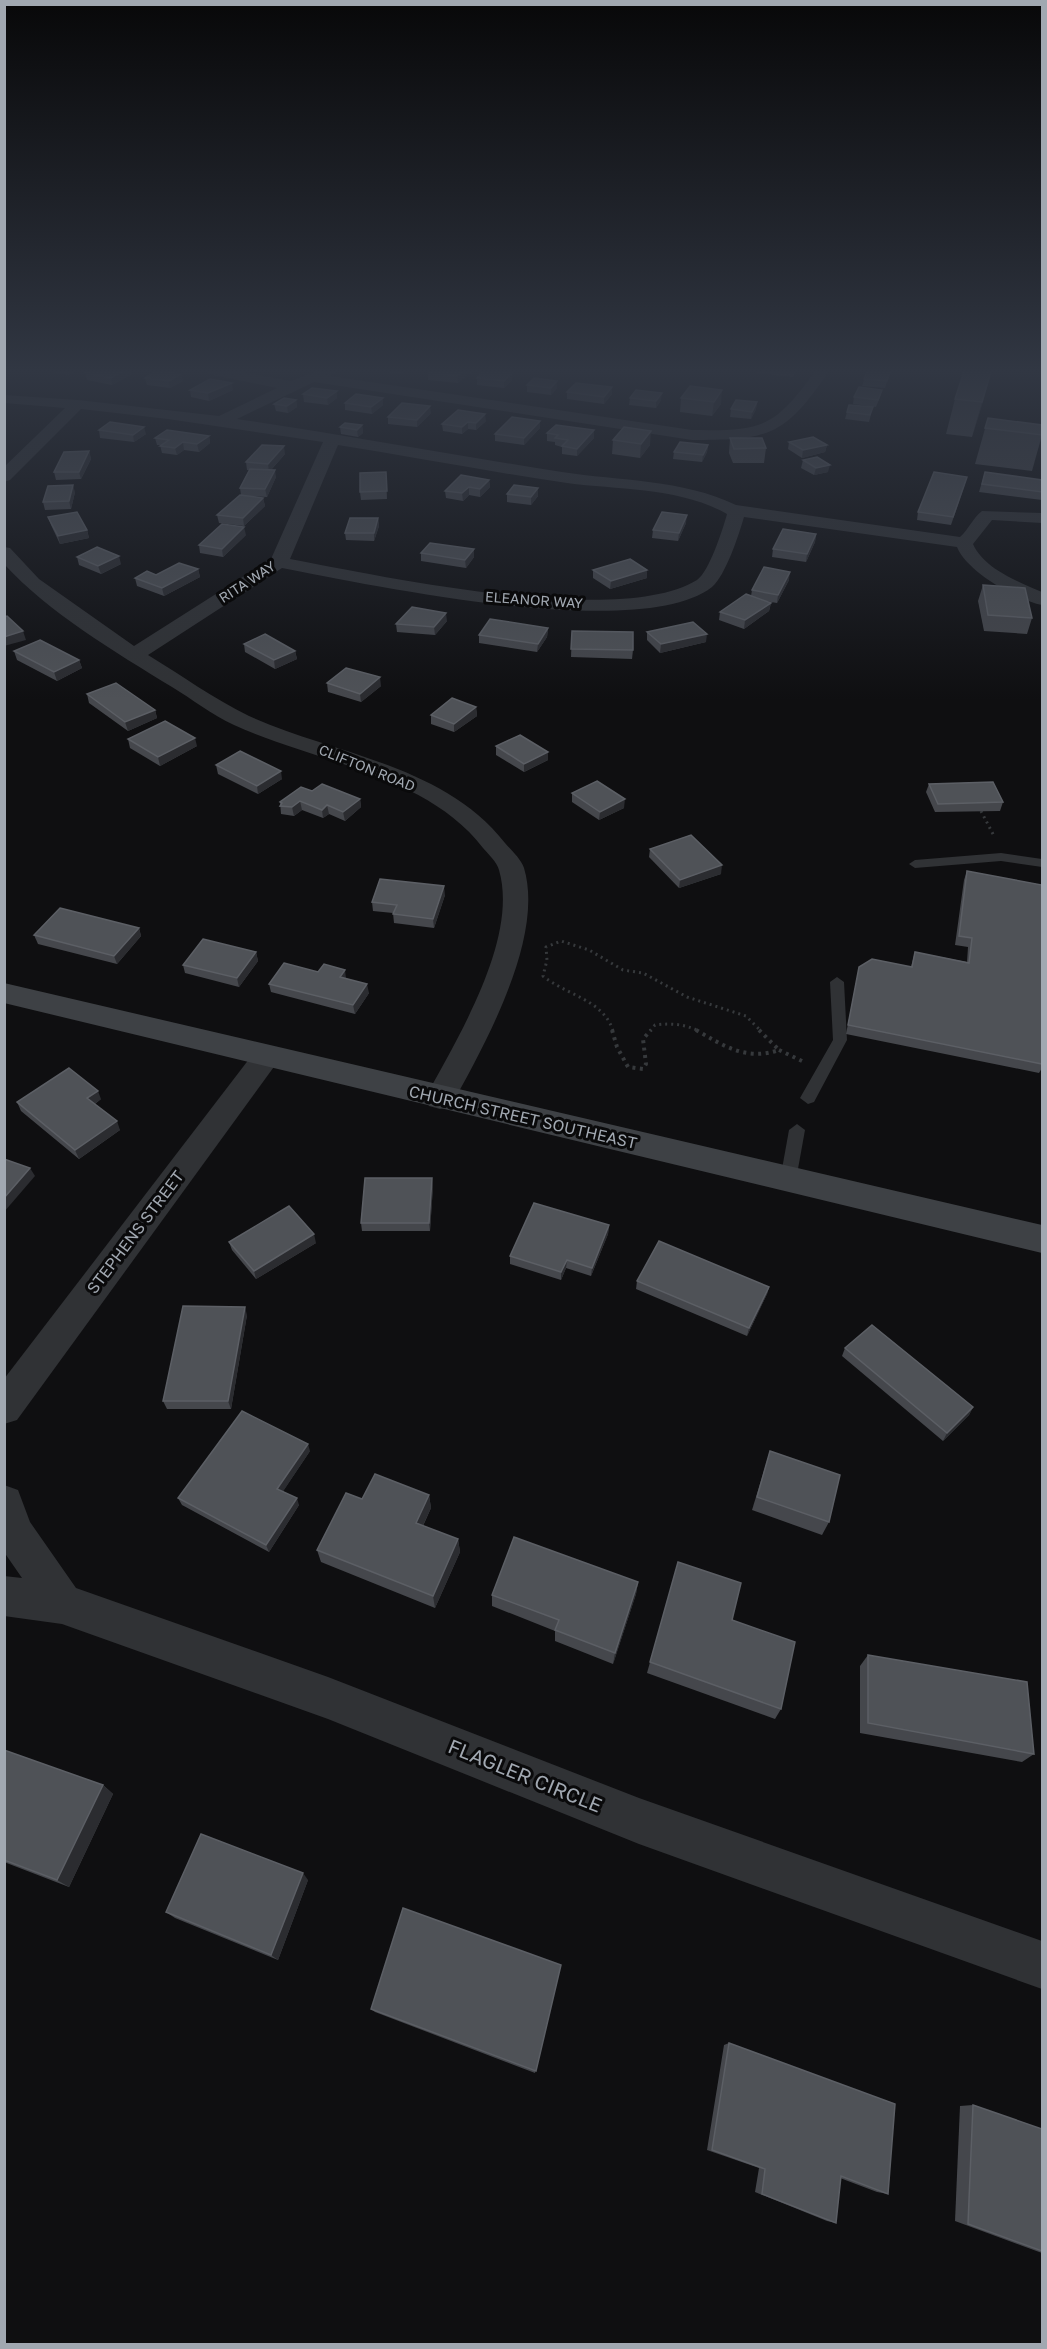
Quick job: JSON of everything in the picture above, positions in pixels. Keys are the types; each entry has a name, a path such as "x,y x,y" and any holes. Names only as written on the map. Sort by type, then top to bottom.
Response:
{"street":[{"name":"RITA WAY","path":"134,655 279,562 314,481"},
{"path":"587,481 679,493 722,504 732,510 866,527 964,543"},
{"name":"ELEANOR WAY","path":"279,562 501,600 633,605 671,599 706,582 734,526 736,513 732,510"},
{"path":"964,543 975,533 980,521 988,514 1042,518"},
{"path":"964,543 965,549 989,571 1042,599"},
{"name":"CLIFTON ROAD","path":"4,552 32,583 134,655 241,720 386,772 452,804 487,836 511,867 515,895 514,922 498,982 440,1098"},
{"name":"CHURCH STREET SOUTHEAST","path":"4,993 266,1057 1042,1239"},
{"name":"STEPHENS STREET","path":"4,1408 266,1057"},
{"path":"4,1503 15,1533 62,1604"},
{"name":"FLAGLER CIRCLE","path":"4,1596 62,1604 328,1698 639,1821 1042,1965"}],"lane":[{"path":"915,864 1001,857 1042,863"},
{"path":"808,1098 840,1040 837,982"},
{"path":"788,1180 797,1131"}],"path":[{"path":"779,1050 769,1054 747,1054 718,1045 692,1027 671,1023 656,1025 644,1039 646,1064 643,1069 627,1067 616,1047 609,1018 574,992 554,985 543,976 547,960 546,947 561,941 589,950 623,970 643,974 687,997 733,1010 746,1016 779,1050 824,1068"}],"building":[{"path":"244,481 269,481 265,489 240,488"},
{"path":"360,481 386,481 387,491 360,492"},
{"path":"455,481 488,481 480,489 469,487 462,493 445,491"},
{"path":"931,481 966,481 953,517 918,512"},
{"path":"983,481 1042,481 1042,492 982,484"},
{"path":"73,485 69,501 43,502 48,486"},
{"path":"514,485 538,488 531,497 507,494"},
{"path":"240,495 263,498 243,518 217,515"},
{"path":"77,512 87,530 58,536 48,517"},
{"path":"662,512 687,515 679,533 653,530"},
{"path":"350,518 378,518 374,533 345,533"},
{"path":"222,524 244,527 222,549 199,545"},
{"path":"783,529 816,534 807,554 773,549"},
{"path":"430,543 474,549 465,560 421,553"},
{"path":"97,547 119,556 98,566 77,557"},
{"path":"630,559 647,570 611,581 593,570"},
{"path":"179,563 198,569 162,588 135,578 147,571 156,575"},
{"path":"764,567 790,572 778,595 752,590"},
{"path":"983,585 1025,588 1032,618 988,615"},
{"path":"746,594 771,603 745,620 720,612"},
{"path":"412,607 446,613 434,627 396,624"},
{"path":"7,616 23,631 4,637 4,617"},
{"path":"490,619 548,628 538,644 479,635"},
{"path":"693,622 707,634 661,644 647,632"},
{"path":"572,631 633,632 633,650 571,649"},
{"path":"265,634 295,651 274,660 244,644"},
{"path":"40,640 79,660 54,672 14,651"},
{"path":"346,668 380,677 360,694 327,683"},
{"path":"116,683 155,710 125,722 87,694"},
{"path":"452,698 476,707 454,724 431,715"},
{"path":"165,721 195,738 158,757 128,739"},
{"path":"520,735 548,752 524,764 496,746"},
{"path":"240,751 281,771 257,786 216,765"},
{"path":"597,781 625,799 600,812 572,793"},
{"path":"993,782 1003,802 938,804 929,784"},
{"path":"322,784 360,799 343,812 327,805 322,810 300,801 292,807 280,806 282,803 280,802 301,787 312,791"},
{"path":"691,835 722,865 680,880 650,849"},
{"path":"967,871 1042,885 1042,1064 848,1025 859,967 872,959 912,967 915,952 969,963 972,938 959,936"},
{"path":"380,879 444,886 433,919 393,914 397,905 372,902"},
{"path":"60,908 139,928 114,956 34,935"},
{"path":"203,939 256,952 237,978 183,965"},
{"path":"284,963 318,972 324,964 345,970 340,977 367,984 353,1005 269,984"},
{"path":"69,1068 98,1091 87,1098 117,1121 75,1150 17,1102"},
{"path":"4,1159 30,1168 4,1198"},
{"path":"365,1178 432,1178 429,1223 361,1223"},
{"path":"534,1203 609,1225 592,1268 567,1260 561,1272 510,1256"},
{"path":"289,1206 314,1234 254,1271 229,1242"},
{"path":"659,1241 769,1287 749,1328 637,1281"},
{"path":"183,1306 245,1307 228,1401 163,1401"},
{"path":"872,1325 973,1407 947,1433 845,1348"},
{"path":"242,1411 308,1444 277,1489 297,1498 266,1545 178,1498"},
{"path":"770,1451 840,1475 829,1522 757,1497"},
{"path":"375,1474 429,1495 416,1523 458,1539 433,1596 317,1550 346,1493 362,1499"},
{"path":"514,1537 638,1582 615,1653 555,1630 559,1620 492,1595"},
{"path":"678,1562 741,1583 732,1620 795,1642 781,1709 650,1662"},
{"path":"868,1655 1027,1682 1034,1754 868,1723"},
{"path":"4,1750 103,1785 57,1880 4,1860"},
{"path":"201,1834 303,1873 271,1955 166,1912"},
{"path":"403,1908 561,1965 536,2071 371,2009"},
{"path":"729,2043 895,2104 888,2194 841,2176 836,2223 762,2194 765,2169 712,2150"},
{"path":"973,2105 1042,2129 1042,2251 968,2224"}]}
